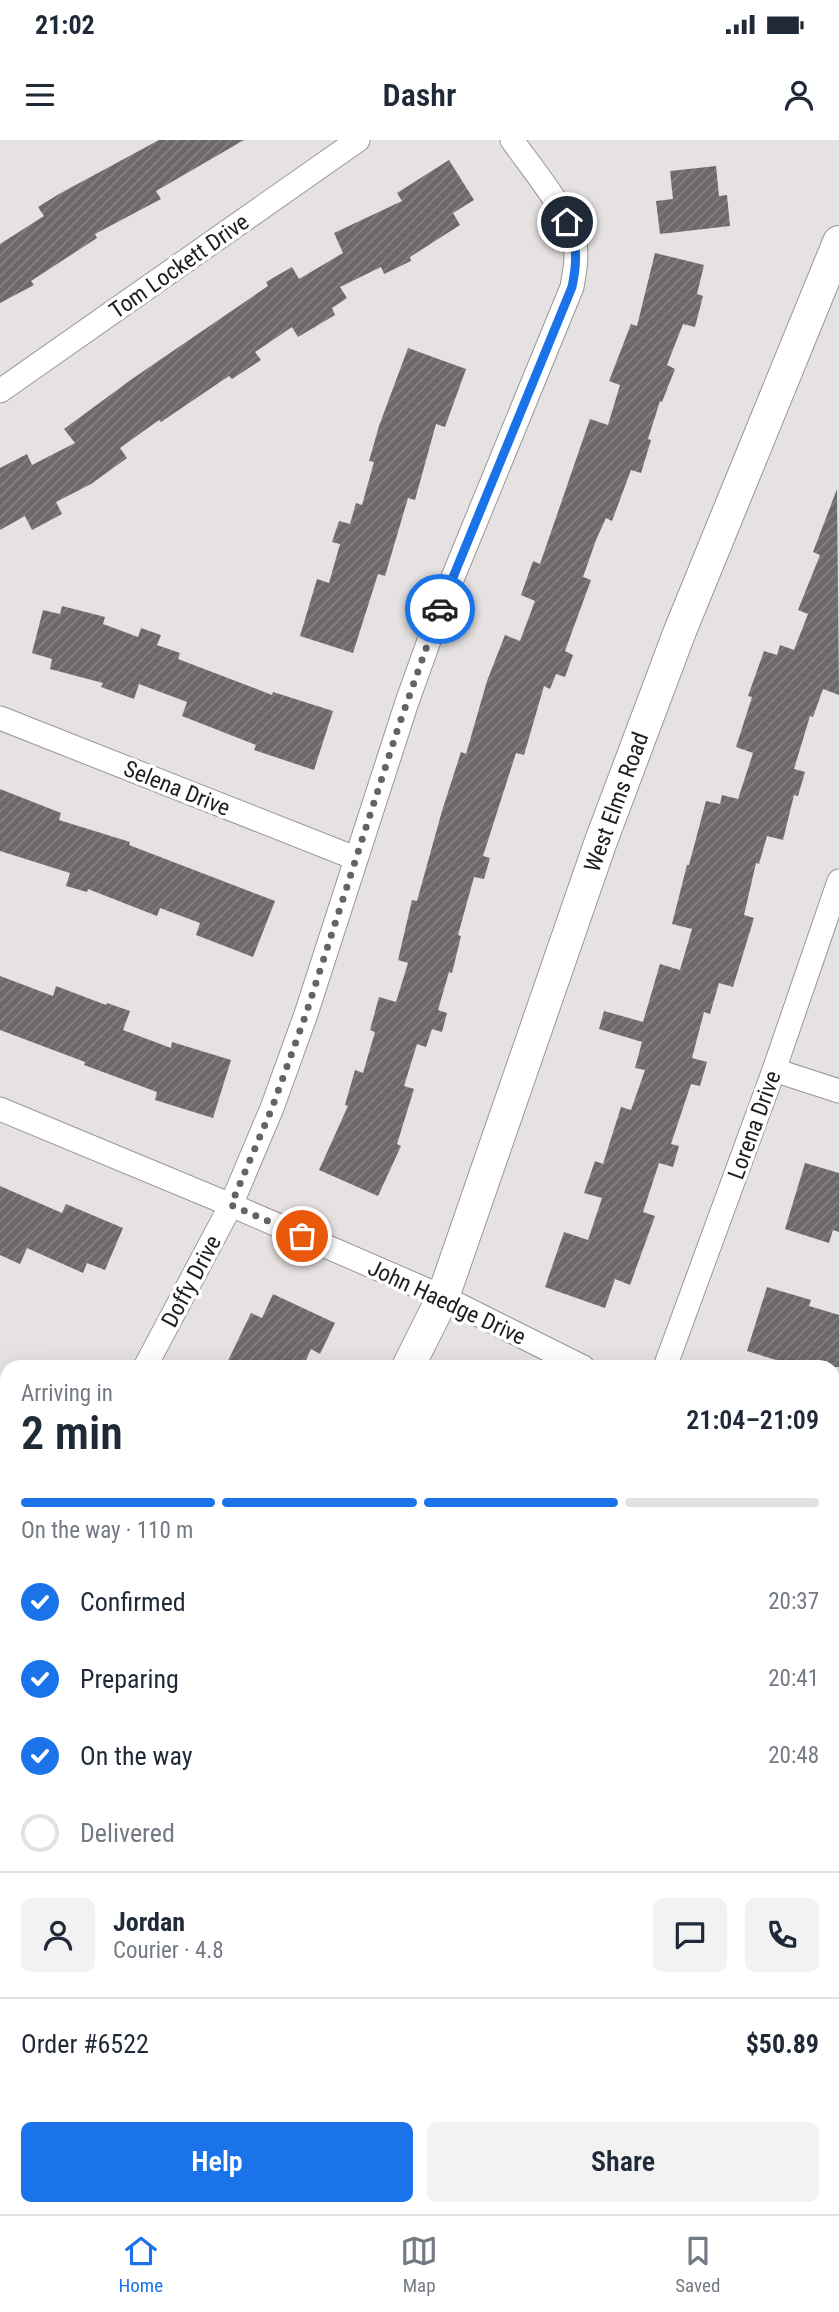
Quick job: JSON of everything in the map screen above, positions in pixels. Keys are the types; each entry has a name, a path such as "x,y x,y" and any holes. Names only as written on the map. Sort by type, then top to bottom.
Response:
{"main road":[{"name":"West Elms Road","path":"412,1360 443,1297 601,841 680,631 839,242"}],"street":[{"name":"Tom Lockett Drive","path":"0,391 358,140"},
{"name":"Doffy Drive","path":"149,1360 231,1205 272,1108 306,1014 407,702 444,598 572,287 577,263 574,236 560,209 512,140"},
{"name":"Selena Drive","path":"0,719 355,859"},
{"name":"Lorena Drive","path":"668,1360 774,1070 839,881"},
{"path":"774,1070 839,1091"},
{"name":"John Haedge Drive","path":"0,1109 443,1297 569,1360"}],"building":[{"path":"159,140 244,140 156,191 161,199 95,234 97,238 31,281 34,285 0,303 0,244 44,216 38,207"},
{"path":"449,160 474,200 453,213 460,225 410,257 411,261 384,274 381,267 340,287 347,298 332,308 335,315 298,337 292,327 255,352 261,360 232,379 229,376 120,448 127,458 91,484 56,502 62,514 32,530 25,516 0,530 0,468 27,454 32,465 75,443 64,429 268,286 266,282 292,267 299,279 343,253 334,233 402,201 397,193"},
{"path":"716,166 719,196 727,195 730,226 660,234 656,201 673,199 670,171"},
{"path":"655,253 704,265 697,294 703,296 695,327 683,324 667,365 675,369 662,402 660,401 641,473 631,470 612,521 606,518 596,540 583,577 591,580 565,651 573,655 565,677 556,674 550,689 544,686 524,755 516,753 483,856 490,858 484,879 474,877 458,935 461,936 452,973 449,972 438,1010 447,1013 442,1032 432,1029 426,1047 417,1044 404,1086 414,1089 397,1144 401,1146 378,1196 319,1170 348,1106 345,1105 355,1070 363,1073 375,1032 370,1030 379,997 396,1002 408,963 398,960 412,900 417,901 461,752 466,754 487,681 505,635 520,641 535,601 521,595 533,561 540,564 590,419 608,425 620,385 609,381 631,324 637,326"},
{"path":"408,348 466,369 445,427 436,424 415,500 408,498 385,576 378,574 353,653 300,636 317,579 329,583 340,544 332,542 339,521 350,524 356,503 362,505 374,462 369,461 379,426"},
{"path":"837,489 839,695 823,689 813,717 810,716 794,769 805,772 798,796 794,795 783,840 767,836 759,864 756,863 744,915 754,918 733,987 719,983 710,1014 704,1012 692,1058 707,1062 700,1086 691,1084 671,1144 679,1146 673,1167 659,1163 643,1212 655,1216 630,1285 615,1279 605,1308 545,1287 564,1232 588,1240 602,1198 584,1193 595,1161 603,1164 621,1107 631,1110 645,1070 635,1068 642,1042 599,1029 604,1011 643,1022 660,964 680,970 692,929 672,924 706,801 720,804 722,795 738,799 753,753 736,747 752,697 748,696 764,651 777,655 780,645 794,650 808,614 798,610 820,555 813,552"},
{"path":"62,606 105,617 103,624 138,637 141,628 161,635 157,645 180,653 178,659 272,695 273,692 333,711 314,770 254,750 256,745 182,716 187,702 139,684 134,699 101,687 103,683 50,669 52,659 32,653 43,610 60,614"},
{"path":"0,789 61,813 59,820 130,842 129,845 275,901 253,957 196,935 200,923 160,908 157,916 88,889 87,892 66,886 70,873 0,851"},
{"path":"0,976 53,996 56,986 130,1011 123,1030 171,1048 172,1042 231,1060 213,1118 155,1100 157,1092 0,1030"},
{"path":"805,1163 839,1173 839,1232 833,1230 829,1243 785,1229"},
{"path":"0,1186 62,1213 66,1204 123,1228 105,1270 87,1263 83,1273 27,1248 20,1264 0,1255"},
{"path":"767,1287 811,1300 809,1306 839,1315 839,1360 776,1360 747,1351"},
{"path":"273,1294 335,1323 320,1354 311,1349 306,1360 228,1360 251,1313 262,1318"}],"way so far":[{"path":"302,1236 231,1205 272,1108 306,1014 398,728 440,609"}],"route":[{"path":"440,609 572,287 577,263 574,236 567,222"}]}
